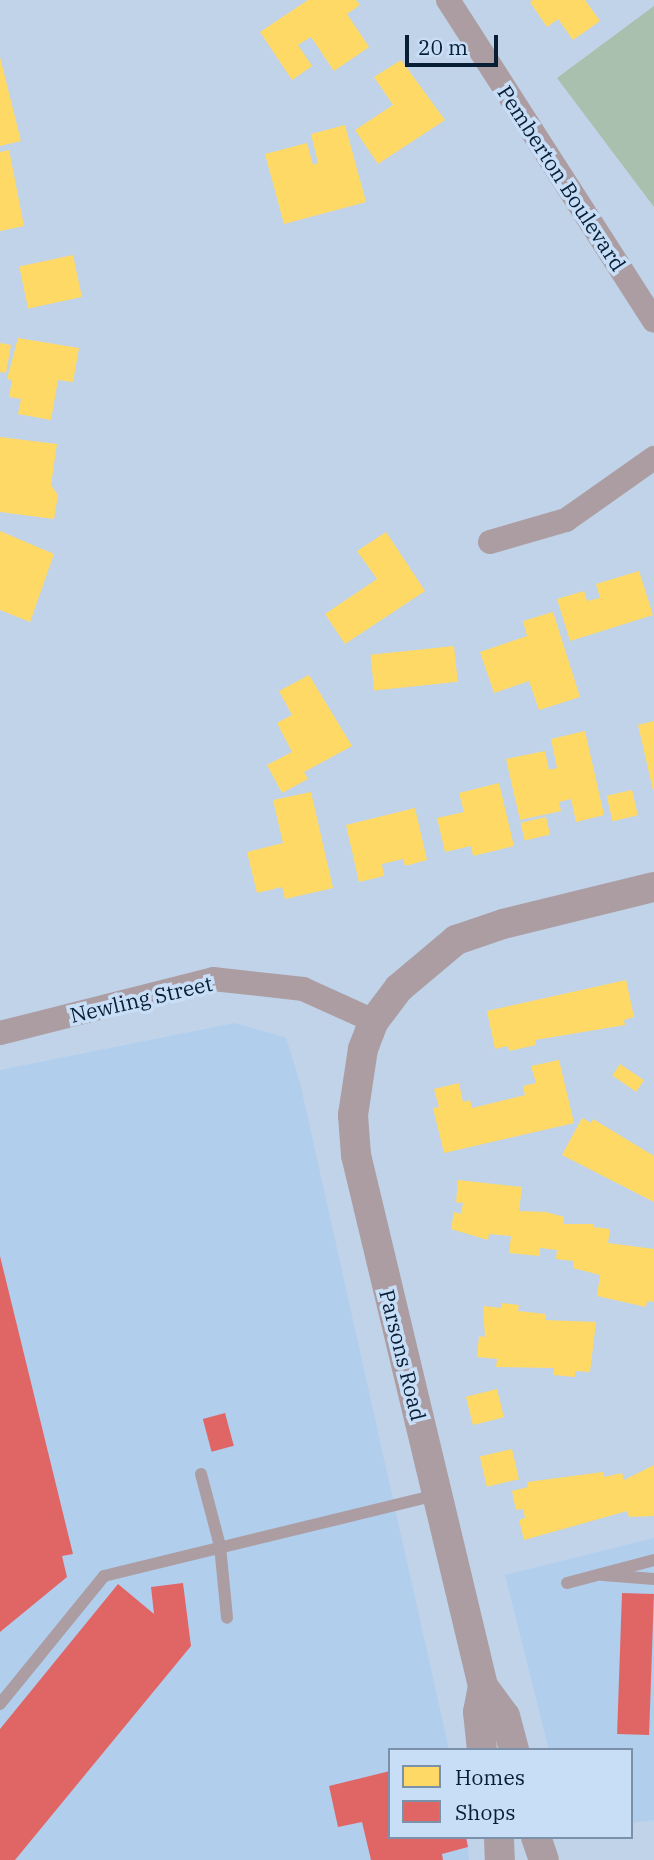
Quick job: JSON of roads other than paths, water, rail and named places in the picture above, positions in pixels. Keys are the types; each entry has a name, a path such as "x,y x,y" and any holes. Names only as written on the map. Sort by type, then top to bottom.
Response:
{"street":[{"name":"Pemberton Boulevard","path":"448,0 654,321"},
{"path":"490,542 566,520 654,458"},
{"path":"374,1021 412,973 456,940 503,923 654,887"},
{"name":"Newling Street","path":"0,1033 213,979 303,989 374,1021"},
{"name":"Parsons Road","path":"374,1021 358,1077 353,1115 356,1155 483,1686 505,1716 513,1748"},
{"name":"Parsons Road","path":"482,1748 478,1712 483,1686"},
{"path":"499,1839 500,1860"},
{"path":"537,1839 544,1860"}],"lane":[{"path":"201,1474 220,1546 226,1618"},
{"path":"0,1704 104,1576 439,1495"},
{"path":"567,1583 654,1560"},
{"path":"596,1575 654,1579"}]}
